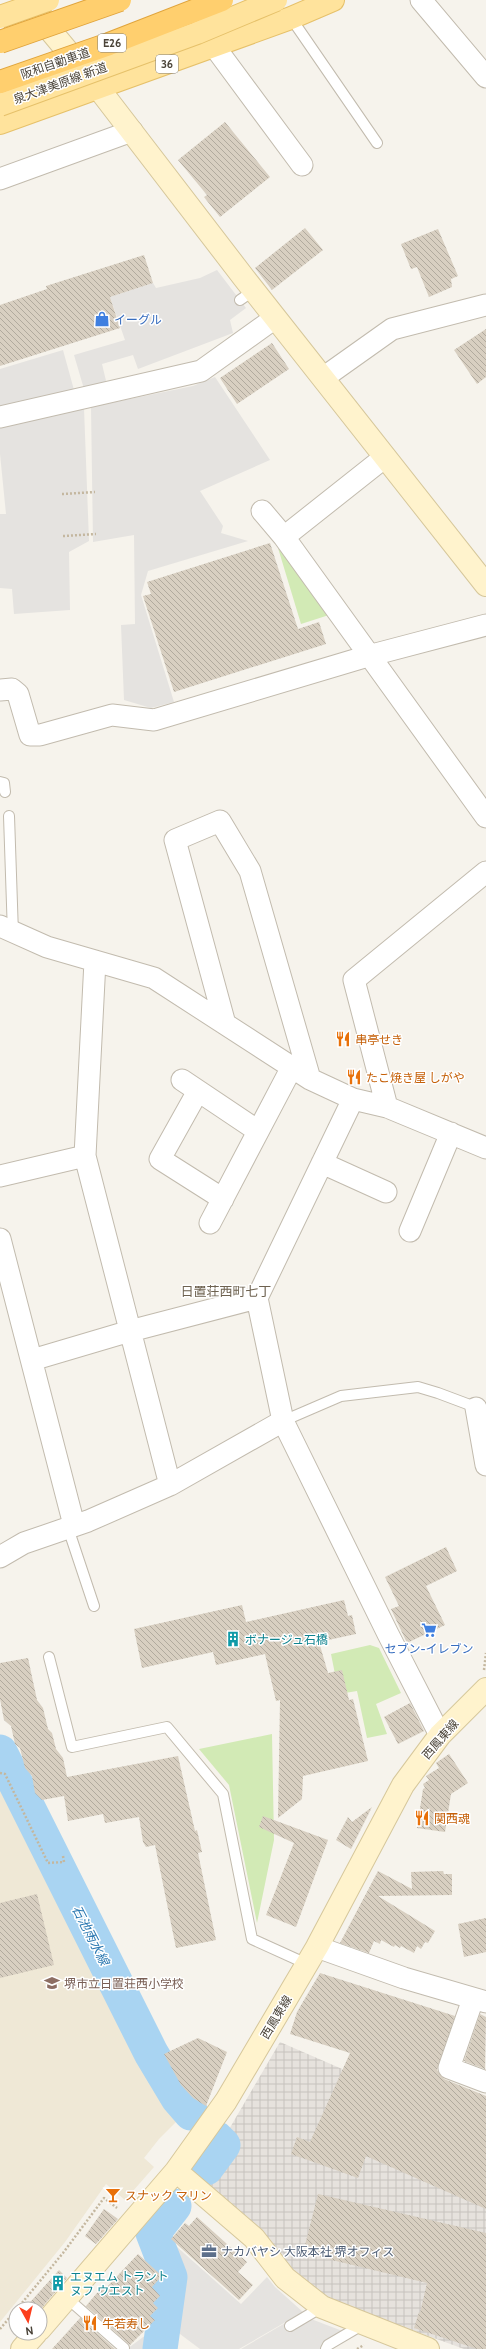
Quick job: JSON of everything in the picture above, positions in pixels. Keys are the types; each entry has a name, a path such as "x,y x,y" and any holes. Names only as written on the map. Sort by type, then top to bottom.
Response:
{"highway":[{"path":"0,42 120,0"},
{"name":"阪和自動車道","path":"0,82 109,44 222,0"}],"main road":[{"path":"0,17 48,0"},
{"name":"泉大津美原線 新道","path":"0,105 197,33 276,0"},
{"name":"36","path":"0,123 99,89 290,18 332,0"}],"street":[{"path":"25,0 132,131 247,295 275,318 486,585"},
{"path":"421,0 486,77"},
{"path":"214,46 302,165"},
{"path":"0,179 132,131"},
{"path":"323,378 392,329 486,305"},
{"path":"0,417 60,408 100,396 204,376 275,318"},
{"path":"284,538 385,457"},
{"path":"262,512 284,538 486,817"},
{"path":"0,690 12,689 18,694 30,735 40,735 112,715 154,720 368,656 486,625"},
{"path":"225,1024 175,840 220,821 250,871 310,1079"},
{"path":"387,1107 354,980 486,872"},
{"path":"7,930 47,947 154,978 310,1079 353,1099 387,1107 451,1133 481,1142"},
{"path":"95,961 85,1156 170,1485"},
{"path":"210,1223 292,1067"},
{"path":"223,1199 160,1159 190,1086 258,1131"},
{"path":"353,1099 257,1298 283,1421 388,1634 440,1735"},
{"path":"410,1231 451,1133"},
{"path":"0,1176 85,1156"},
{"path":"322,1163 386,1192"},
{"path":"0,1239 32,1360 71,1526"},
{"path":"32,1360 130,1331 257,1298"},
{"path":"481,1409 486,1465"},
{"path":"0,1557 24,1543 71,1526 170,1485 283,1421"},
{"name":"西鳳東線","path":"48,2320 176,2170 226,2101 312,1956 402,1785 440,1735 486,1689"},
{"path":"312,1956 404,1978 479,2000 448,2068 486,2082"},
{"path":"176,2170 254,2238 285,2278 322,2307 428,2349"},
{"path":"22,2349 29,2341"}],"lane":[{"path":"290,18 377,143"},
{"path":"0,782 4,784 5,792"},
{"path":"7,930 9,816"},
{"path":"283,1421 341,1396 418,1387 481,1409"},
{"path":"71,1526 94,1606"},
{"path":"50,1657 72,1747 167,1727 223,1794 252,1939 312,1956"},
{"path":"67,2298 124,2348"},
{"path":"290,2326 322,2307"},
{"path":"326,2349 328,2345 364,2324"}],"path":[{"path":"62,494 95,492"},
{"path":"64,536 96,534"},
{"path":"0,1773 5,1774 48,1863 64,1862 63,1856"},
{"path":"24,2301 63,2253 104,2198 122,2212"},
{"path":"0,2330 8,2321"},
{"path":"357,2349 364,2345"}],"shaded area":[{"path":"217,270 246,308 230,320 233,333 138,369 133,355 102,364 107,385 84,389 74,355 125,340 110,297 153,283 156,288 200,278"},
{"path":"63,350 74,390 32,399 7,408 5,405 0,406 0,369"},
{"path":"215,377 270,460 200,491 223,526 221,533 248,541 148,571 141,595 174,702 151,708 124,700 121,625 135,624 134,535 93,542 91,407 193,386"},
{"path":"84,408 89,541 69,552 70,610 14,614 12,589 0,588 0,514 6,514 0,454 0,426"},
{"name":"堺市立日置荘西小学校","path":"0,1782 3,1783 51,1876 156,2089 177,2121 159,2139 144,2158 154,2167 125,2200 106,2184 65,2242 17,2301 8,2301 8,2312 0,2322"},
{"path":"280,2042 462,2121 486,2127 486,2349 464,2349 324,2298 293,2273 206,2186 234,2155 236,2142 228,2131"},
{"path":"176,2246 241,2304 267,2277 275,2287 303,2312 239,2349 200,2349 176,2331 173,2311 179,2270 172,2250"},
{"path":"304,2312 311,2319 353,2335 331,2349 241,2349"},
{"path":"154,2329 153,2349 127,2349"}],"green space":[{"path":"278,548 329,615 301,624"},
{"path":"370,1645 379,1648 401,1693 376,1704 387,1734 367,1738 357,1691 339,1694 331,1654"},
{"path":"272,1734 274,1840 257,1923 229,1785 199,1749"}],"building":[{"path":"225,122 270,177 220,217 204,197 207,195 178,160"},
{"path":"305,228 323,250 272,290 255,268"},
{"path":"438,229 458,276 451,279 452,287 429,297 417,267 411,269 401,244"},
{"path":"144,255 153,283 110,297 120,328 0,366 0,305 47,289 46,286"},
{"path":"486,329 486,377 477,384 454,350"},
{"path":"272,343 289,369 237,404 220,378"},
{"path":"270,543 298,629 319,622 326,644 174,692 143,596 151,594 147,582"},
{"path":"446,1547 457,1571 426,1586 445,1625 407,1643 391,1609 399,1606 385,1577"},
{"path":"344,1600 348,1616 352,1615 356,1634 319,1642 328,1673 342,1670 349,1700 353,1699 368,1761 303,1776 302,1799 278,1818 280,1700 276,1701 265,1654 216,1665 213,1652 142,1668 134,1629 242,1605 246,1622"},
{"path":"28,1658 37,1700 43,1708 48,1729 52,1733 56,1749 63,1758 67,1777 178,1756 195,1831 197,1830 202,1852 198,1853 216,1940 176,1948 155,1845 146,1847 143,1842 139,1817 105,1823 103,1814 68,1821 64,1796 42,1800 35,1793 32,1776 25,1768 20,1748 15,1744 11,1726 4,1720 0,1699 0,1663"},
{"path":"410,1703 424,1731 398,1744 384,1717"},
{"path":"449,1754 468,1783 451,1794 445,1832 417,1828 423,1789 425,1788 423,1784 429,1780 426,1776 439,1768 436,1763"},
{"path":"372,1807 351,1849 336,1840 348,1817 352,1822"},
{"path":"263,1816 328,1840 296,1927 266,1915 294,1843 259,1827"},
{"path":"378,1871 412,1889 411,1872 443,1871 444,1874 452,1874 452,1895 378,1896 435,1931 428,1943 425,1942 421,1949 417,1946 414,1953 401,1946 400,1948 395,1945 394,1947 381,1940 380,1944 374,1941 369,1953 340,1943"},
{"path":"37,1894 54,1965 0,1978 0,1903"},
{"path":"486,1918 486,1952 464,1957 458,1924"},
{"path":"320,1973 455,2016 437,2070 444,2079 486,2096 486,2209 366,2156 358,2178 291,2154 297,2137 310,2142 350,2053 290,2034 297,2012"},
{"path":"480,2014 486,2017 485,2069 464,2061"},
{"path":"198,2038 227,2052 206,2106 193,2098 181,2085 164,2054"},
{"path":"318,2194 486,2233 486,2349 477,2349 414,2328 419,2312 420,2313 427,2283 303,2253"},
{"path":"104,2209 118,2219 96,2244 85,2236"},
{"name":"ナカバヤシ 大阪本社 堺オフィス","path":"197,2217 247,2262 238,2272 253,2285 239,2300 171,2239 185,2223 189,2226"},
{"path":"138,2254 162,2276 152,2287 160,2296 153,2303 158,2308 150,2316 155,2320 130,2345 86,2306 102,2287 105,2289"},
{"name":"エヌエム トラント ヌフ ウエスト","path":"59,2270 67,2278 48,2301 31,2301"},
{"path":"80,2318 115,2349 52,2349"}],"waterway":[{"name":"石池雨水線","path":"0,1752 151,2053 178,2098 191,2113"},
{"name":"石池雨水線","path":"206,2168 223,2145 217,2139"},
{"name":"石池雨水線","path":"160,2349 170,2277 153,2233 174,2206"}],"place":[{"name":"イーグル","path":"102,319"},
{"name":"串亭せき","path":"343,1039"},
{"name":"たこ焼き屋 しがや","path":"354,1077"},
{"name":"セブン-イレブン","path":"429,1630"},
{"name":"ボナージュ石橋","path":"233,1639"},
{"name":"関西魂","path":"422,1818"},
{"name":"堺市立日置荘西小学校","path":"52,1983"},
{"name":"スナック マリン","path":"113,2195"},
{"name":"ナカバヤシ 大阪本社 堺オフィス","path":"209,2251"},
{"name":"エヌエム トラント ヌフ ウエスト","path":"58,2283"},
{"name":"牛若寿し","path":"90,2323"}],"district":[{"name":"日置荘西町七丁","path":"226,1291"}]}
